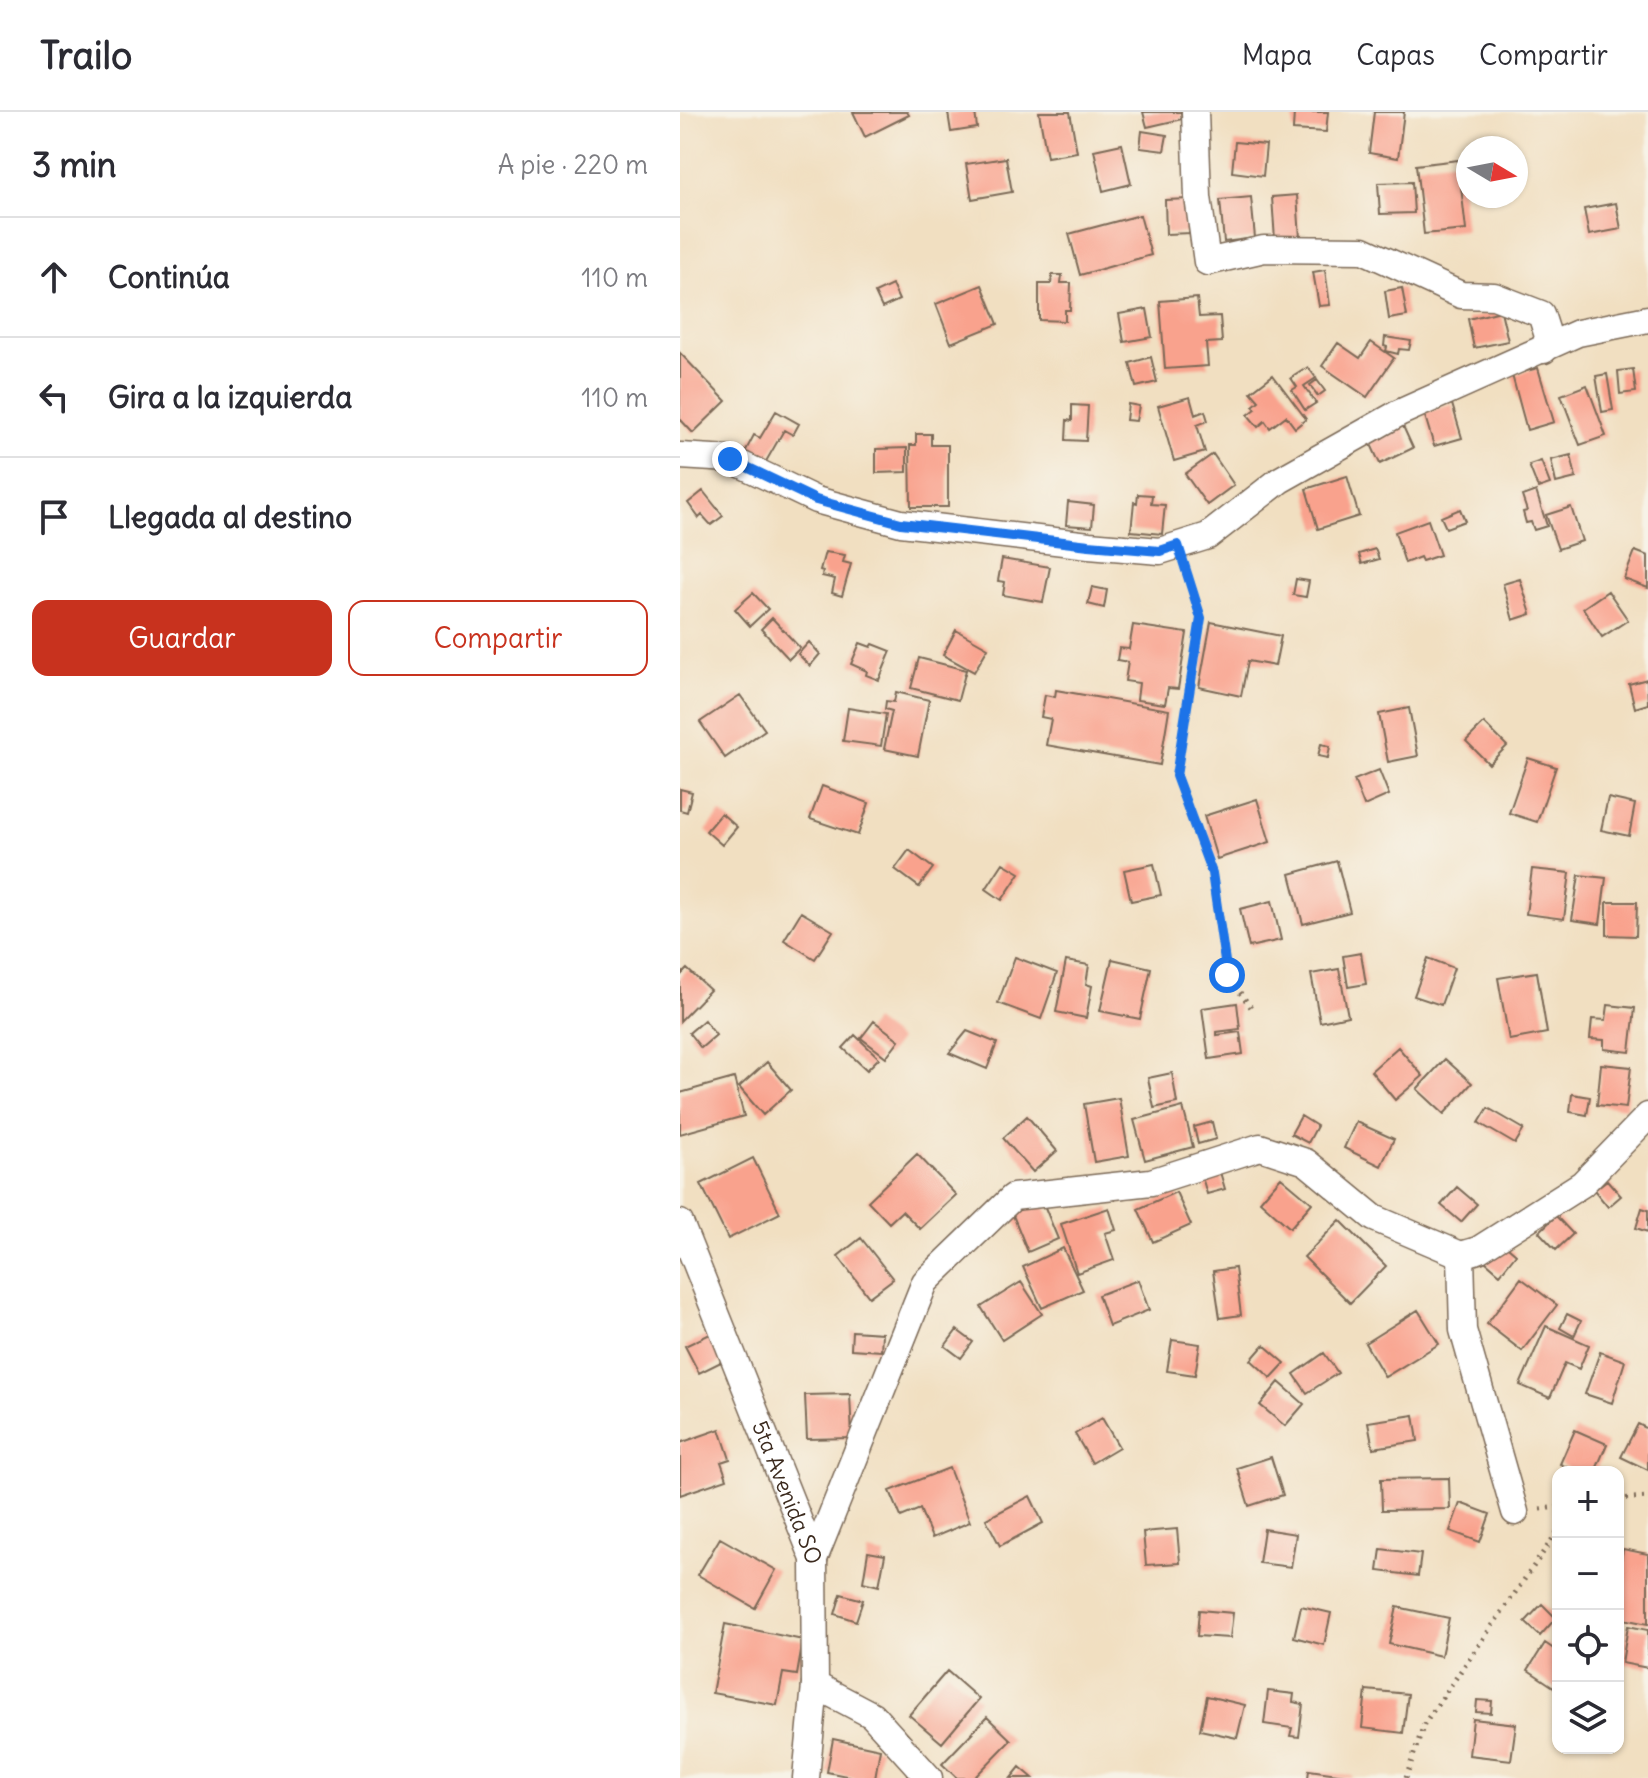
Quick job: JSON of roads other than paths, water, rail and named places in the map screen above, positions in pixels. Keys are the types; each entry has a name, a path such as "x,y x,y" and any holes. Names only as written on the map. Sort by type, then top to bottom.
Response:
{"street":[{"path":"1195,112 1198,197 1207,262 1264,249 1363,250 1461,295 1494,296 1541,314 1548,336 1544,350"},
{"path":"680,456 730,459 816,500 901,523 1160,551 1208,536 1280,480 1399,413 1578,333 1648,319"},
{"path":"814,1559 925,1282 1013,1197 1151,1182 1260,1147 1306,1162 1374,1218 1461,1255 1478,1250 1582,1184 1648,1116"},
{"name":"5ta Avenida SO","path":"680,1223 814,1559 815,1685 806,1778"},
{"path":"1461,1255 1463,1330 1515,1512"},
{"path":"815,1685 872,1715 929,1778"}]}
